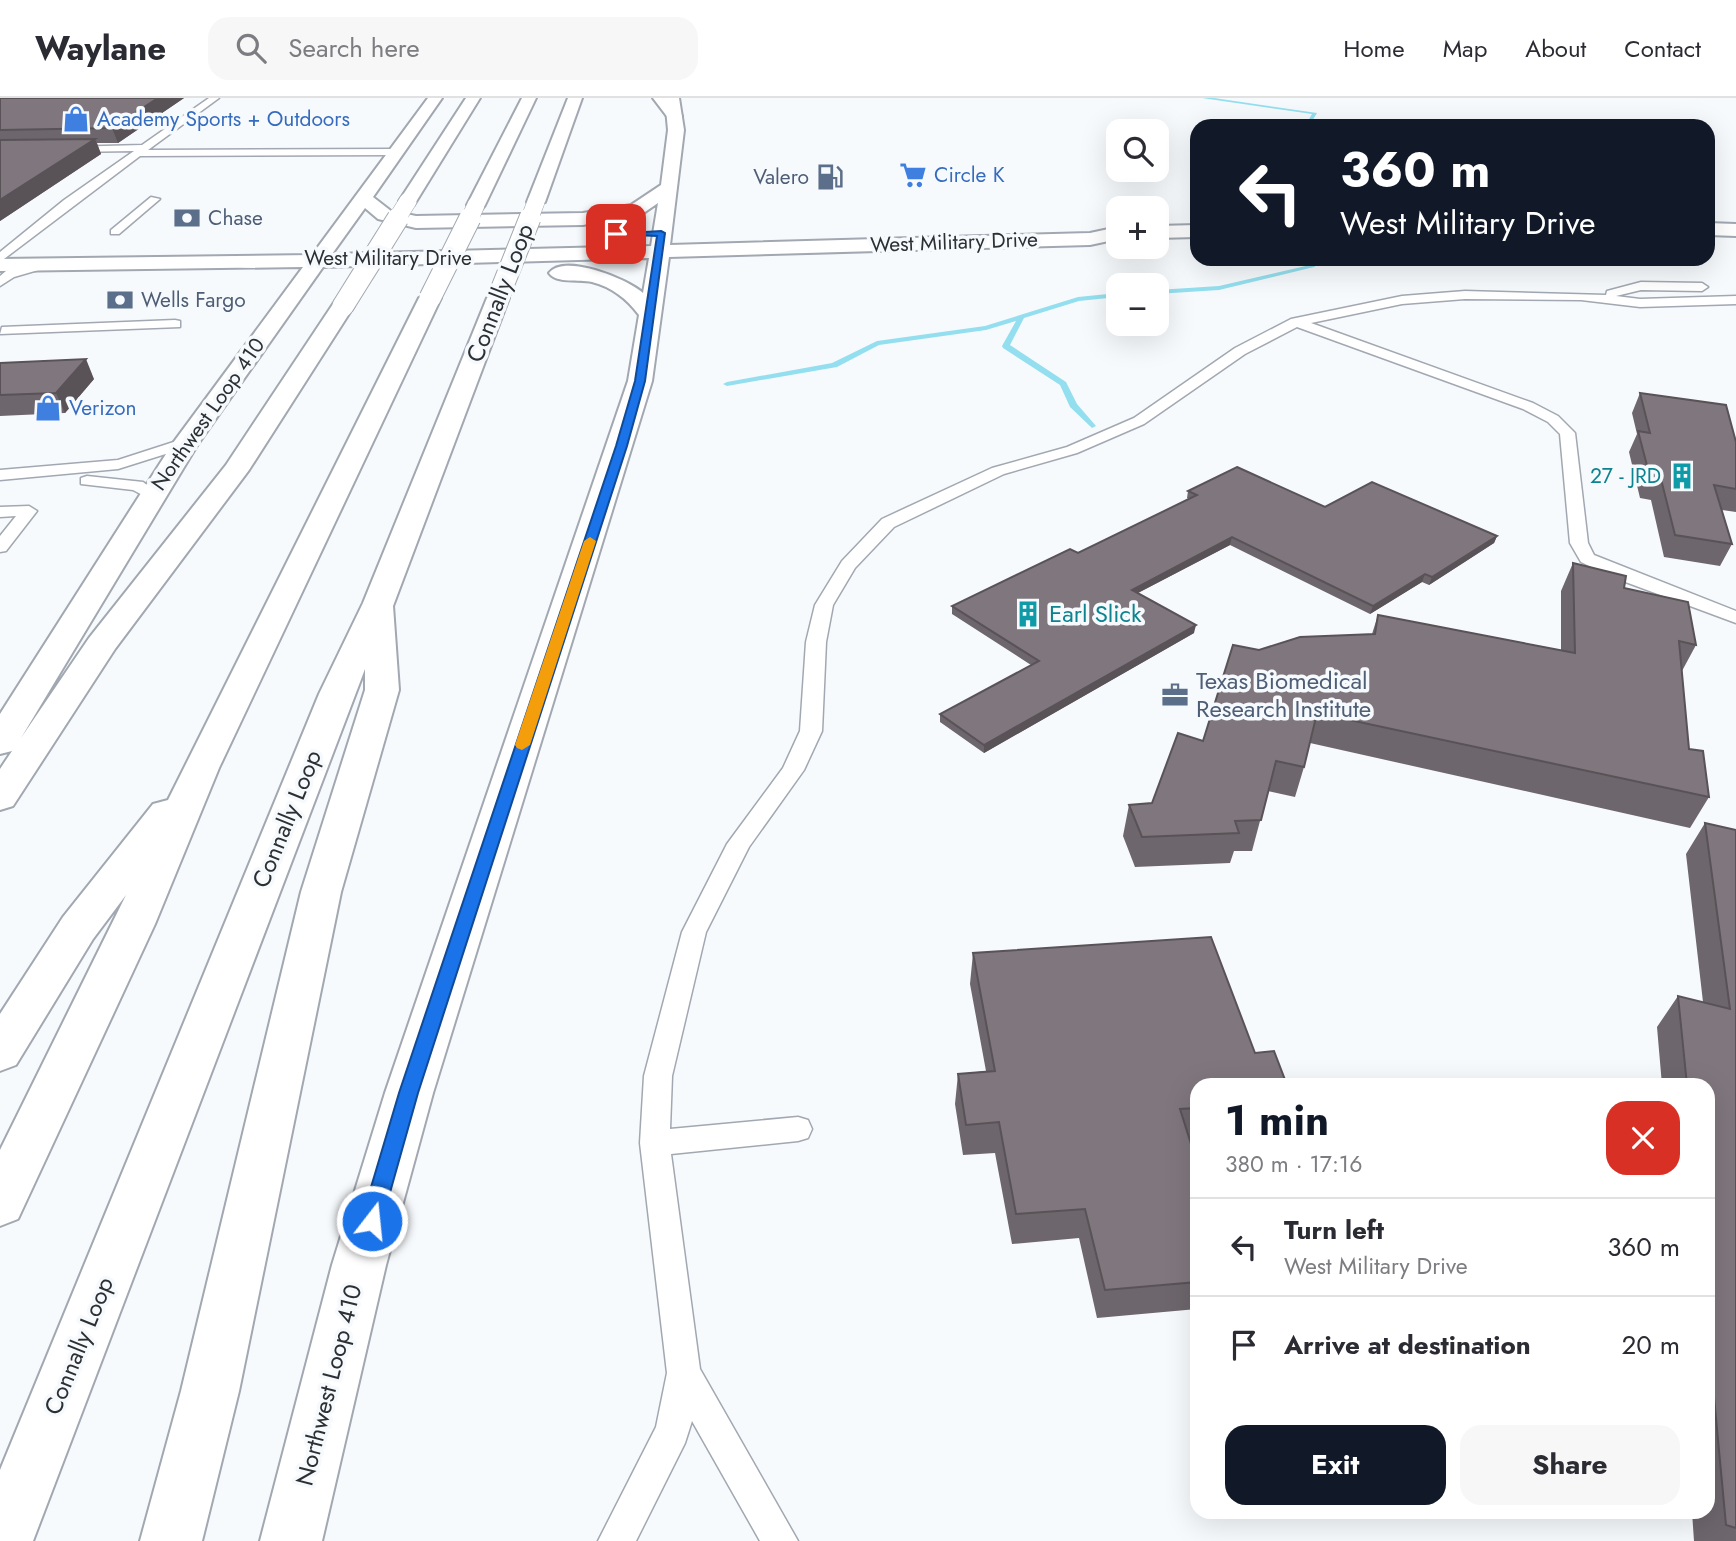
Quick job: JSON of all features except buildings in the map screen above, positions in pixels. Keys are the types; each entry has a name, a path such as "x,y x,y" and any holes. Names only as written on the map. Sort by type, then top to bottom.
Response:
{"main road":[{"path":"321,244 349,214 435,98"},
{"path":"0,797 101,645 243,461 344,306 473,98"},
{"path":"0,1203 134,924 201,768 529,98"},
{"name":"Connally Loop","path":"2,1541 336,694 379,603 575,98"},
{"path":"660,98 674,116"},
{"name":"Northwest Loop 410","path":"291,1541 359,1265 405,1105 640,381 676,139 671,98"},
{"path":"362,197 384,215 416,222 583,219 636,210 667,196 685,218"},
{"name":"West Military Drive","path":"660,243 765,232 1084,227 1106,231"},
{"path":"1715,229 1736,230"},
{"path":"731,230 765,232"},
{"path":"1169,231 1190,230"},
{"name":"West Military Drive","path":"2,257 321,244 660,243 752,249 1090,239 1106,235"},
{"path":"244,246 277,241"},
{"name":"Northwest Loop 410","path":"0,743 152,495 296,290 321,244"},
{"name":"West Military Drive","path":"2,257 47,263 203,260 321,244"},
{"path":"654,286 681,266 752,249"},
{"path":"203,260 264,267 287,279 296,290"},
{"path":"276,318 308,294 362,279 553,273 589,275 615,282 629,290 650,314"},
{"path":"171,1541 210,1391 318,904 382,690 379,603"},
{"path":"0,1052 78,929 201,768"}],"lane":[{"path":"2,257 68,202 215,98"},
{"path":"62,149 394,152"},
{"path":"116,232 155,199"},
{"path":"0,282 10,274 47,263"},
{"path":"616,1541 673,1431 684,1373 655,1143 658,1076 694,932 739,844 793,771 811,731 817,642 824,605 848,565 888,523 998,471 1072,450 1139,421 1240,351 1296,322 1402,300 1465,295 1581,296 1703,291 1736,298"},
{"path":"1581,296 1634,308 1720,309 1736,298"},
{"path":"4,322 175,324"},
{"path":"1296,322 1528,406 1553,419 1567,433 1579,543 1587,558 1618,573 1736,617"},
{"path":"0,475 119,466 156,456 186,443"},
{"path":"0,483 106,480 137,485 152,495"},
{"path":"0,512 29,511 0,547"},
{"path":"655,1143 798,1129"},
{"path":"684,1373 780,1541"}],"waterway":[{"path":"1204,98 1315,113 1311,119"},
{"path":"1169,291 1219,288 1312,266"},
{"path":"1022,317 1078,299 1106,296"},
{"path":"727,384 834,365 877,343 986,328 1022,317"},
{"path":"1022,317 1006,346 1063,384 1073,405 1092,426"}],"slow traffic":[{"path":"522,745 590,541"}],"place":[{"name":"Academy Sports + Outdoors","path":"76,119"},
{"name":"Circle K","path":"913,175"},
{"name":"Valero","path":"830,177"},
{"name":"Chase","path":"187,218"},
{"name":"Wells Fargo","path":"120,300"},
{"name":"Verizon","path":"48,408"},
{"name":"27 - JRD","path":"1682,476"},
{"name":"Earl Slick","path":"1028,614"},
{"name":"Texas Biomedical Research Institute","path":"1175,695"}],"route":[{"path":"372,1221 409,1093 640,381 661,233 616,234"}]}
